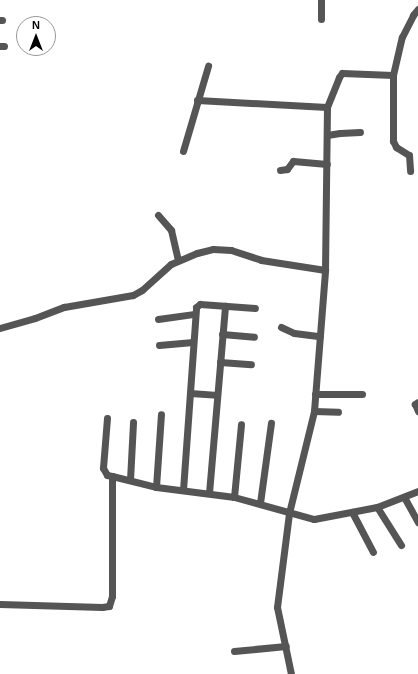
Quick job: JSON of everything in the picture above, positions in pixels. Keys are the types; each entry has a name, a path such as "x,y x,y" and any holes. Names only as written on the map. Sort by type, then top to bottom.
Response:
{"street":[{"path":"321,0 321,19"},
{"path":"410,170 409,155 399,149 393,141 393,76 402,37 413,15 418,9"},
{"path":"183,151 208,66"},
{"path":"291,674 277,607 289,513 314,411 314,394 325,270 326,174 328,164 327,107 342,73 393,76"},
{"path":"197,100 327,107"},
{"path":"327,135 360,132"},
{"path":"280,170 287,169 293,162 328,164"},
{"path":"158,215 171,230 178,260"},
{"path":"0,328 35,318 64,307 133,295 178,260 197,253 222,249 231,250 261,260 325,270"},
{"path":"183,490 196,307 200,304 255,308"},
{"path":"210,493 225,306"},
{"path":"158,319 195,314"},
{"path":"281,328 294,333 320,336"},
{"path":"222,334 254,336"},
{"path":"158,345 193,342"},
{"path":"220,362 251,364"},
{"path":"190,393 217,395"},
{"path":"314,394 362,394"},
{"path":"418,402 415,404 418,411"},
{"path":"314,411 338,412"},
{"path":"156,487 160,414"},
{"path":"107,418 103,468 107,475 156,487 234,497 260,503 289,513 314,518 352,512 377,506 418,491"},
{"path":"130,480 133,422"},
{"path":"260,503 271,423"},
{"path":"234,497 241,424"},
{"path":"0,604 109,606 112,596 112,476"},
{"path":"404,497 418,522"},
{"path":"377,506 401,545"},
{"path":"352,512 373,552"},
{"path":"234,651 286,646"}]}
